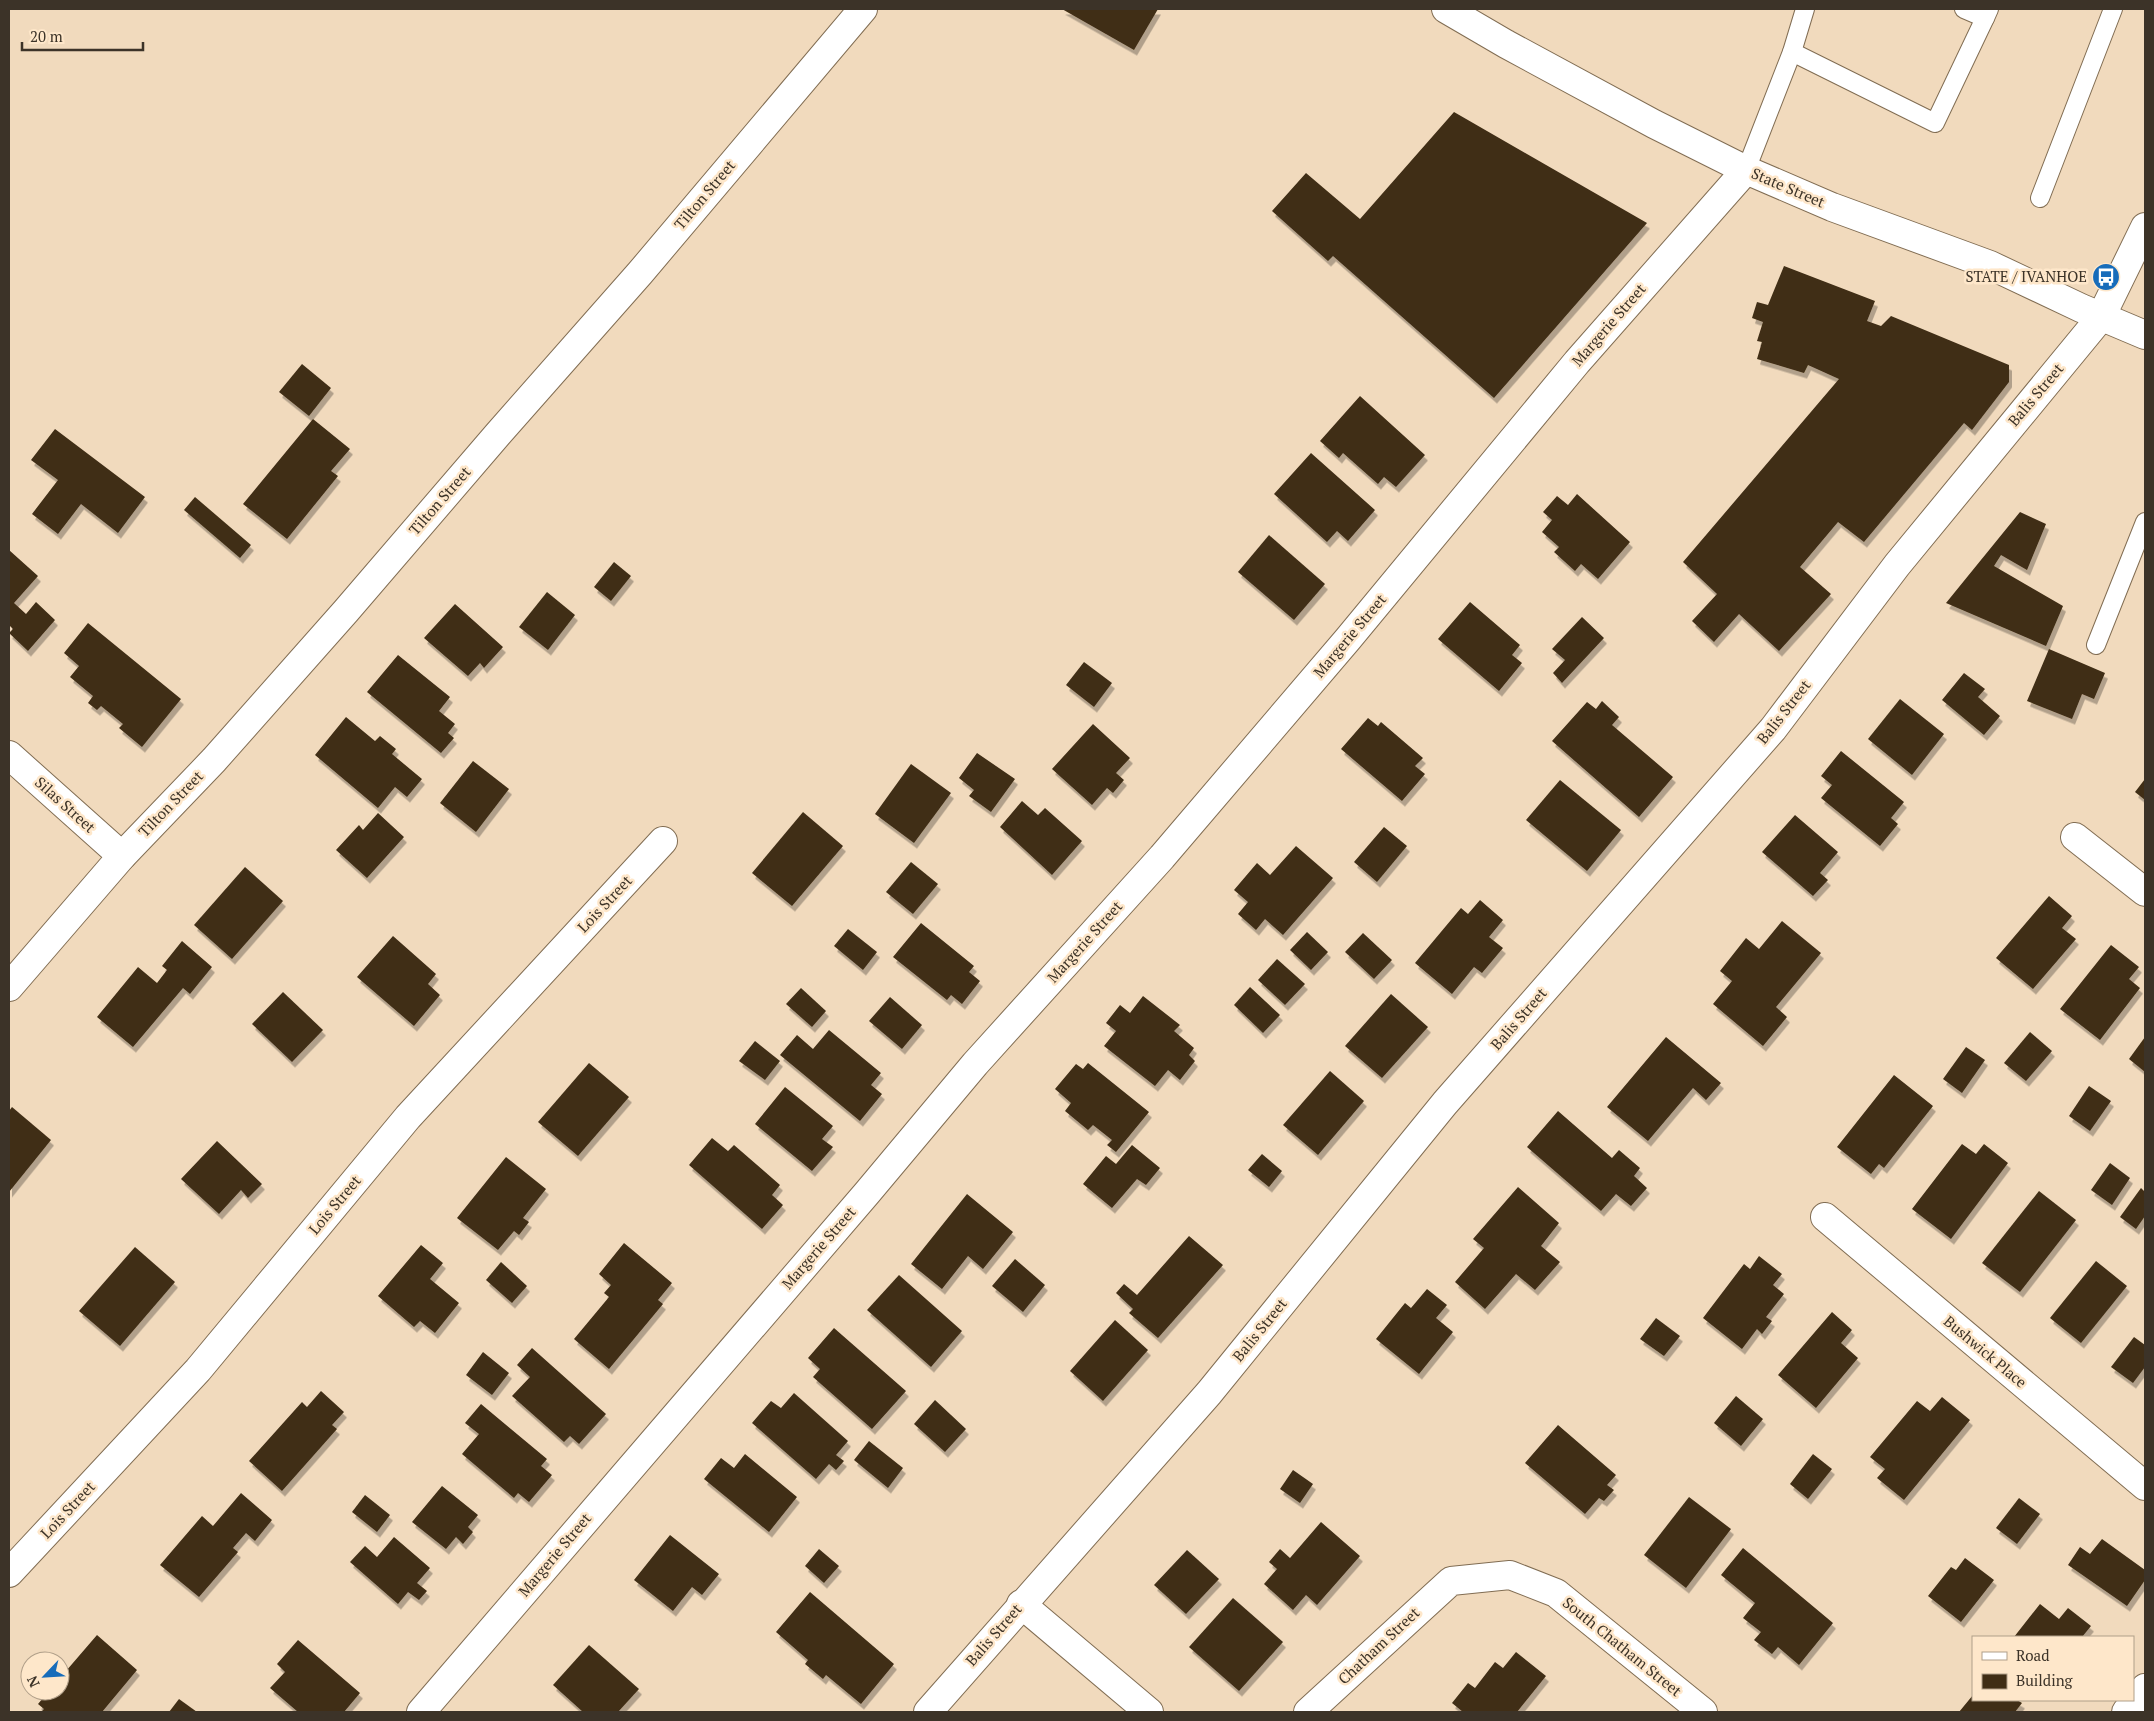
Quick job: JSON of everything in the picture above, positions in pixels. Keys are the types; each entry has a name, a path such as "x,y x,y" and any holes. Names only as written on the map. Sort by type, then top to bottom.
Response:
{"street":[{"name":"Tilton Street","path":"9,986 122,856 214,760 346,611 640,273 863,9"},
{"name":"State Street","path":"1446,9 1506,44 1662,128 1746,170 1832,207 1990,266 2145,336"},
{"name":"Margerie Street","path":"421,1712 867,1193 975,1064 1162,857 1348,639 1577,362 1746,170"},
{"name":"Balis Street","path":"928,1712 1021,1604 1209,1393 1445,1104 1773,728 1897,565 2101,317 2145,227"},
{"name":"Silas Street","path":"9,755 122,856"},
{"path":"2075,837 2145,892"},
{"name":"Lois Street","path":"9,1573 198,1370 408,1117 664,841"},
{"name":"Bushwick Place","path":"1825,1217 2145,1486"},
{"name":"South Chatham Street","path":"1451,1581 1510,1575 1556,1593 1703,1712"},
{"name":"Chatham Street","path":"1308,1712 1451,1581"},
{"path":"1021,1604 1149,1712"},
{"path":"2126,1712 2145,1688"}],"lane":[{"path":"1746,170 1792,52 1805,9"},
{"path":"1792,52 1935,123 1987,14 1964,9"},
{"path":"2040,198 2113,9"},
{"path":"2096,645 2145,522"}],"building":[{"path":"1062,9 1158,9 1134,50"},
{"path":"1454,112 1647,223 1494,398 1333,256 1328,261 1272,211 1306,173 1360,219"},
{"path":"1784,266 1875,301 1867,321 1881,326 1891,316 2009,365 2009,382 1972,430 1964,423 1864,542 1838,522 1800,567 1831,594 1779,651 1739,614 1714,642 1692,621 1717,594 1683,562 1839,379 1808,365 1804,373 1757,359 1762,342 1757,341 1763,322 1752,318 1757,302 1768,305"},
{"path":"302,364 331,388 309,416 279,392"},
{"path":"1360,396 1425,455 1396,487 1384,477 1378,484 1343,453 1339,458 1320,441"},
{"path":"313,419 350,449 331,471 338,476 287,539 243,504"},
{"path":"55,429 145,497 118,533 81,504 58,534 32,514 58,480 31,460"},
{"path":"1311,453 1375,510 1348,541 1337,531 1327,542 1274,494"},
{"path":"1577,494 1630,542 1598,579 1581,564 1575,571 1554,552 1559,547 1542,532 1552,520 1543,512 1557,496 1568,505"},
{"path":"195,497 251,545 240,558 184,510"},
{"path":"2020,512 2046,524 2027,570 2001,555 1994,566 2063,606 2046,646 1946,603"},
{"path":"1269,535 1325,584 1294,620 1238,572"},
{"path":"9,550 38,576 14,603 26,614 36,602 55,620 28,651 9,633 13,629 9,625"},
{"path":"614,562 631,576 611,601 594,587"},
{"path":"547,592 575,615 548,650 519,627"},
{"path":"1470,602 1520,645 1512,655 1522,663 1499,691 1438,639"},
{"path":"455,604 503,647 484,668 480,663 468,676 424,638"},
{"path":"1582,617 1604,638 1562,683 1553,673 1565,660 1552,649"},
{"path":"88,623 181,699 142,747 119,728 123,724 101,706 97,710 88,703 93,696 70,677 79,666 64,653"},
{"path":"2049,649 2105,673 2094,699 2082,694 2072,719 2027,701"},
{"path":"398,655 450,697 439,711 455,724 448,733 454,738 441,753 367,692"},
{"path":"1084,662 1112,683 1094,707 1066,685"},
{"path":"1964,673 1985,689 1978,697 2000,716 1984,735 1942,700"},
{"path":"1900,699 1944,734 1912,775 1868,739"},
{"path":"1602,701 1619,717 1612,725 1673,777 1639,817 1552,741 1587,702 1596,709"},
{"path":"346,717 375,741 380,736 396,749 392,754 422,779 407,797 395,787 378,808 315,755"},
{"path":"1368,718 1378,726 1381,722 1423,758 1415,766 1425,774 1402,801 1341,749"},
{"path":"1093,724 1130,758 1116,773 1124,780 1113,793 1107,788 1092,805 1052,769"},
{"path":"1841,751 1904,802 1891,818 1898,824 1880,846 1821,798 1832,785 1821,776"},
{"path":"977,753 1015,779 991,812 969,796 974,790 959,778"},
{"path":"473,761 509,789 476,832 440,803"},
{"path":"911,764 951,793 914,843 875,814"},
{"path":"2145,779 2145,800 2135,792"},
{"path":"1560,780 1621,830 1587,871 1526,820"},
{"path":"1022,801 1038,815 1045,808 1082,841 1052,875 1000,827"},
{"path":"803,812 843,846 792,906 752,873"},
{"path":"378,813 404,837 367,878 336,850 359,825 363,830"},
{"path":"1795,815 1838,852 1820,873 1828,880 1813,896 1762,852"},
{"path":"1384,827 1407,846 1377,882 1354,862"},
{"path":"1296,846 1333,878 1283,935 1265,919 1256,930 1238,914 1248,902 1234,890 1257,863 1270,875"},
{"path":"911,862 938,884 913,914 886,892"},
{"path":"245,867 283,901 232,959 194,925"},
{"path":"2049,896 2072,916 2062,928 2076,939 2033,989 1996,958"},
{"path":"1480,900 1503,920 1489,937 1503,948 1482,973 1474,967 1452,994 1415,963 1461,908 1468,914"},
{"path":"1782,921 1821,953 1776,1007 1787,1017 1763,1046 1713,1004 1732,981 1720,971 1746,938 1759,949"},
{"path":"921,923 974,966 969,972 980,981 962,1004 951,995 947,1000 893,957"},
{"path":"848,929 877,952 863,970 834,946"},
{"path":"1307,932 1328,952 1311,970 1290,950"},
{"path":"1363,933 1392,960 1374,979 1345,952"},
{"path":"393,936 436,974 428,984 440,995 414,1026 357,977"},
{"path":"182,941 212,967 190,994 183,988 133,1047 97,1017 138,967 157,983 167,970 162,966"},
{"path":"2111,945 2139,967 2129,979 2140,988 2100,1040 2060,1009"},
{"path":"1277,959 1305,984 1285,1005 1258,980"},
{"path":"1250,987 1280,1015 1263,1033 1234,1005"},
{"path":"801,988 826,1011 812,1027 786,1004"},
{"path":"283,992 323,1030 292,1062 252,1024"},
{"path":"1391,994 1428,1027 1382,1078 1345,1046"},
{"path":"1143,996 1180,1025 1174,1031 1194,1048 1189,1055 1195,1061 1180,1080 1168,1070 1155,1086 1104,1046 1116,1031 1106,1023 1120,1005 1130,1013"},
{"path":"890,997 922,1025 902,1049 869,1021"},
{"path":"829,1030 881,1073 871,1085 882,1094 860,1121 780,1055 797,1035 813,1049"},
{"path":"2030,1032 2052,1051 2026,1081 2004,1063"},
{"path":"1666,1037 1721,1083 1706,1100 1693,1088 1648,1141 1607,1107"},
{"path":"2145,1037 2145,1072 2129,1059"},
{"path":"755,1041 780,1061 765,1080 739,1061"},
{"path":"1966,1047 1985,1060 1962,1093 1943,1079"},
{"path":"589,1063 629,1097 578,1156 538,1122"},
{"path":"1088,1063 1149,1112 1116,1152 1107,1145 1112,1140 1093,1125 1088,1130 1065,1111 1071,1103 1055,1089 1076,1064 1083,1069"},
{"path":"1330,1071 1364,1101 1318,1155 1283,1125"},
{"path":"1894,1075 1933,1106 1884,1168 1879,1164 1871,1174 1837,1147"},
{"path":"2089,1086 2111,1101 2090,1131 2069,1116"},
{"path":"785,1087 833,1126 822,1139 833,1147 812,1171 755,1124"},
{"path":"12,1107 51,1140 9,1192 9,1111"},
{"path":"1558,1111 1612,1158 1619,1150 1640,1168 1634,1176 1647,1188 1631,1206 1616,1194 1601,1211 1527,1147"},
{"path":"712,1138 728,1151 734,1145 780,1185 772,1195 783,1205 762,1229 689,1165"},
{"path":"217,1141 262,1184 248,1198 241,1190 219,1214 181,1179"},
{"path":"1962,1144 1976,1154 1984,1144 2008,1163 1951,1239 1912,1209"},
{"path":"1132,1145 1160,1168 1146,1185 1137,1179 1112,1208 1083,1184 1106,1156 1116,1164"},
{"path":"1262,1154 1282,1171 1269,1187 1248,1170"},
{"path":"506,1157 546,1189 523,1218 529,1222 519,1235 514,1231 498,1250 457,1218"},
{"path":"2110,1163 2130,1178 2112,1205 2091,1190"},
{"path":"1518,1187 1559,1223 1541,1246 1560,1262 1535,1290 1516,1274 1485,1309 1455,1282 1484,1248 1473,1239"},
{"path":"2141,1188 2145,1192 2145,1216 2136,1229 2120,1217"},
{"path":"2039,1191 2076,1220 2020,1292 1982,1263"},
{"path":"967,1194 1013,1232 983,1269 968,1256 942,1289 911,1264"},
{"path":"1189,1236 1223,1265 1158,1338 1129,1313 1133,1309 1116,1293 1124,1284 1137,1295"},
{"path":"624,1243 672,1283 658,1300 663,1304 609,1369 574,1339 609,1297 604,1293 611,1285 599,1274"},
{"path":"421,1245 443,1263 430,1279 459,1303 435,1333 420,1321 414,1327 378,1296"},
{"path":"135,1247 175,1282 120,1346 79,1311"},
{"path":"1759,1256 1782,1274 1773,1285 1784,1294 1766,1317 1772,1321 1762,1334 1757,1329 1742,1349 1703,1318 1744,1264 1750,1269"},
{"path":"1015,1259 1045,1285 1023,1312 992,1286"},
{"path":"2096,1261 2127,1286 2081,1343 2050,1318"},
{"path":"501,1262 527,1286 512,1303 486,1280"},
{"path":"899,1275 962,1331 931,1367 867,1310"},
{"path":"1427,1289 1447,1305 1436,1318 1453,1332 1419,1374 1376,1339 1405,1303 1411,1308"},
{"path":"1832,1312 1852,1330 1841,1343 1858,1358 1816,1408 1778,1375"},
{"path":"1656,1318 1680,1336 1664,1356 1640,1339"},
{"path":"1115,1320 1148,1350 1103,1401 1070,1371"},
{"path":"834,1328 906,1391 872,1429 813,1377 820,1369 808,1358"},
{"path":"2134,1337 2145,1345 2145,1367 2133,1383 2111,1367"},
{"path":"532,1348 606,1414 579,1444 570,1436 564,1442 512,1396 530,1377 517,1365"},
{"path":"483,1352 509,1373 492,1395 466,1375"},
{"path":"321,1391 344,1412 332,1425 337,1429 282,1491 249,1461 302,1402 307,1407"},
{"path":"794,1393 848,1441 836,1455 844,1461 836,1470 829,1464 816,1479 752,1423 771,1401 781,1408"},
{"path":"1736,1396 1763,1419 1741,1446 1714,1423"},
{"path":"1942,1397 1970,1420 1904,1500 1877,1478 1885,1469 1870,1457 1917,1401 1930,1411"},
{"path":"935,1400 966,1429 945,1452 914,1424"},
{"path":"481,1404 547,1459 541,1466 552,1475 529,1502 518,1493 514,1498 462,1454 479,1434 465,1423"},
{"path":"1558,1425 1616,1475 1607,1485 1614,1490 1604,1501 1599,1498 1585,1514 1525,1463"},
{"path":"869,1441 903,1468 888,1488 854,1460"},
{"path":"745,1454 797,1497 769,1532 704,1479 721,1458 734,1468"},
{"path":"1813,1454 1832,1469 1808,1499 1790,1484"},
{"path":"1293,1470 1313,1484 1300,1503 1280,1489"},
{"path":"442,1486 478,1515 468,1527 473,1532 463,1544 456,1537 446,1549 412,1522"},
{"path":"241,1493 272,1520 255,1541 246,1533 233,1548 238,1552 199,1597 160,1565 202,1516 213,1526"},
{"path":"365,1495 390,1515 377,1532 352,1512"},
{"path":"1689,1497 1731,1529 1686,1588 1644,1555"},
{"path":"2019,1498 2040,1514 2017,1544 1996,1528"},
{"path":"1321,1522 1360,1556 1317,1605 1306,1595 1293,1610 1264,1584 1277,1569 1269,1562 1280,1549 1290,1558"},
{"path":"670,1535 719,1574 702,1595 692,1587 673,1611 634,1580"},
{"path":"394,1537 430,1568 417,1583 427,1591 419,1600 408,1592 398,1604 350,1562 365,1546 377,1557"},
{"path":"2102,1539 2145,1570 2145,1580 2127,1606 2068,1565 2080,1547 2090,1554"},
{"path":"1743,1548 1833,1623 1799,1665 1778,1647 1772,1654 1754,1640 1761,1632 1743,1618 1755,1603 1721,1575"},
{"path":"819,1549 839,1566 824,1583 805,1566"},
{"path":"1187,1550 1219,1579 1186,1614 1154,1585"},
{"path":"1965,1558 1994,1580 1961,1622 1928,1596 1951,1567 1956,1570"},
{"path":"810,1592 894,1664 861,1704 826,1675 823,1679 805,1664 808,1660 776,1632"},
{"path":"1233,1598 1283,1642 1239,1691 1189,1647"},
{"path":"2040,1604 2059,1619 2068,1608 2091,1626 2083,1636 2015,1636"},
{"path":"97,1635 137,1670 102,1712 41,1712 44,1709 38,1704 41,1701 70,1701 70,1666"},
{"path":"298,1640 360,1693 344,1712 298,1712 270,1688 285,1672 277,1664"},
{"path":"589,1645 639,1689 618,1712 583,1712 553,1685"},
{"path":"1516,1652 1546,1676 1517,1712 1463,1712 1452,1703 1468,1683 1475,1688 1495,1662 1503,1668"},
{"path":"1972,1696 1972,1701 2019,1701 2022,1703 2015,1712 1959,1712"},
{"path":"179,1699 197,1712 169,1712"}],"place":[{"name":"STATE / IVANHOE","path":"2106,277"}]}
